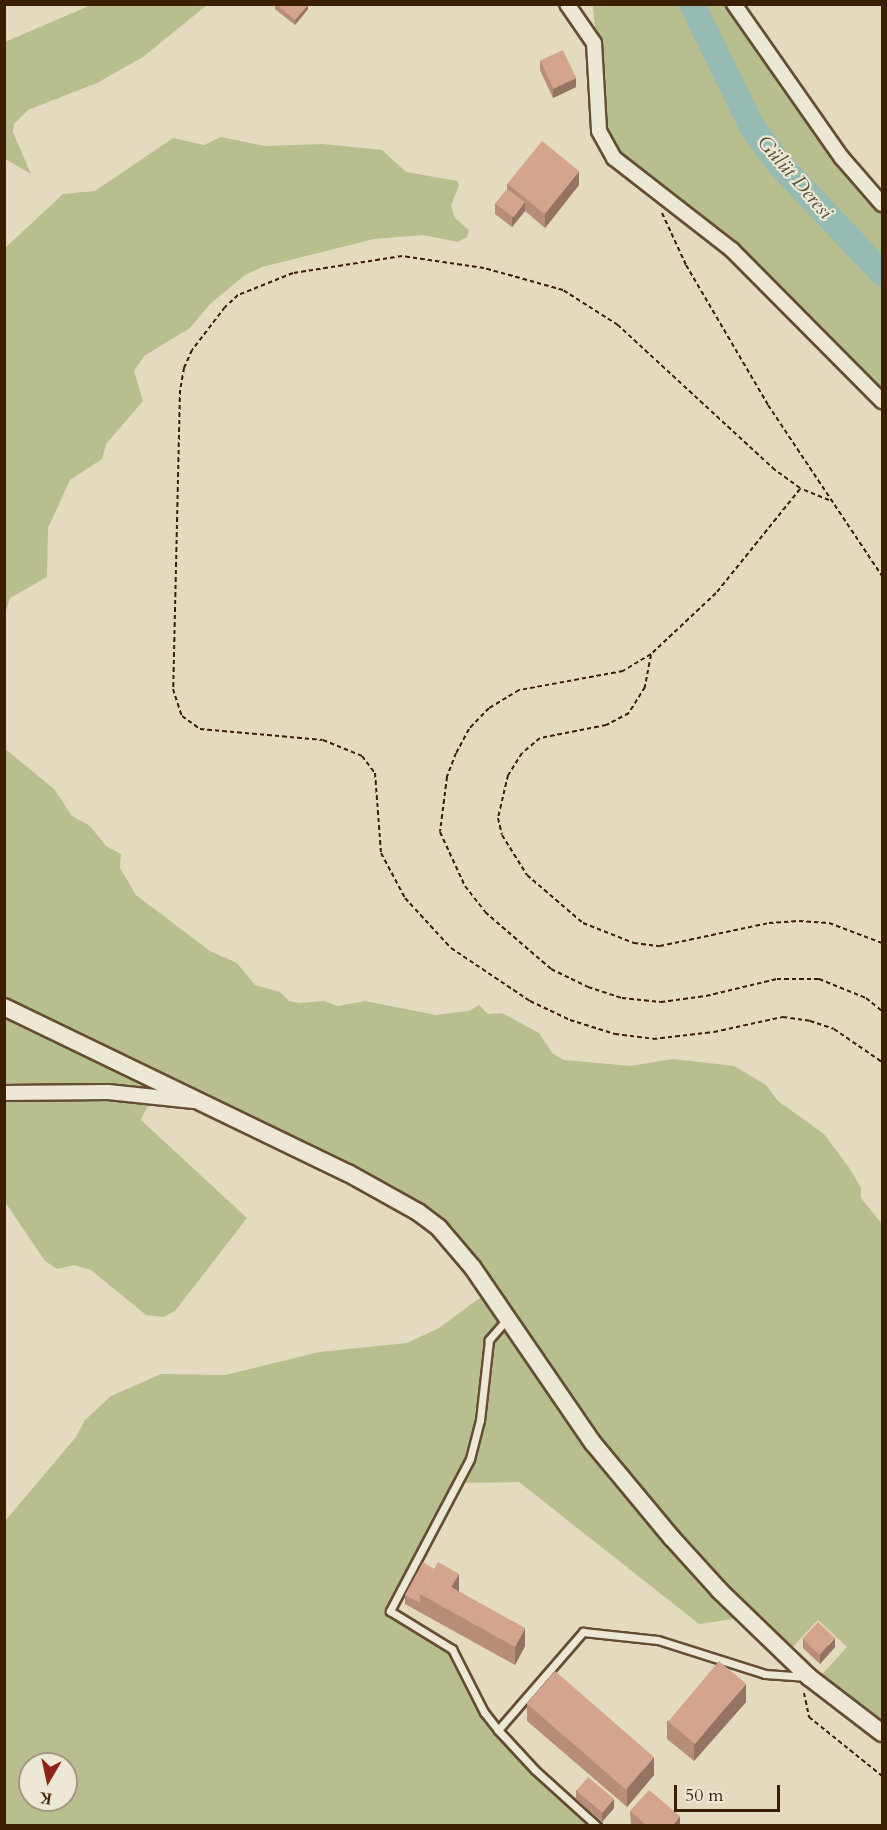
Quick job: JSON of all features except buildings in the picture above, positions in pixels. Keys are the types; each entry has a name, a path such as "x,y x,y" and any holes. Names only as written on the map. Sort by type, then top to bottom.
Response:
{"street":[{"path":"567,4 594,43 596,111 604,144 614,158 732,250 882,401"},
{"path":"734,4 842,158 882,204"},
{"path":"4,1007 196,1102 348,1173 418,1212 456,1247 508,1318 593,1443 672,1538 720,1591 809,1677 882,1733"},
{"path":"4,1093 108,1092 196,1102"}],"lane":[{"path":"508,1318 489,1340 480,1420 464,1475 390,1611 452,1649 484,1712 498,1730 535,1770 597,1826"},
{"path":"498,1730 583,1632 658,1640 765,1674 809,1677"}],"path":[{"path":"662,195 666,228 686,265 830,500 882,576"},
{"path":"830,500 800,488 742,443 618,325 562,290 484,268 402,256 293,273 238,295 202,335 184,368 180,402 173,689 182,716 200,729 323,740 362,756 371,765 377,787 376,821 381,853 405,898 451,948 530,1001 570,1020 615,1034 653,1039 714,1032 783,1017 810,1021 834,1029 882,1062"},
{"path":"800,488 716,593 651,654 623,671 519,690 489,708 469,729 447,777 440,832 465,886 485,912 551,969 622,999 661,1002 798,977 842,986 882,1011"},
{"path":"651,654 645,687 629,713 606,725 540,738 522,753 508,775 498,818 502,836 527,875 583,923 634,943 671,944 769,923 799,921 829,923 882,943"},
{"path":"809,1677 803,1699 809,1717 882,1776"}],"green space":[{"path":"91,5 207,5 143,57 97,83 28,110 14,124 13,132 31,174 5,159 5,42"},
{"path":"593,5 734,5 882,204 882,401 732,250 604,144"},
{"path":"221,137 265,146 323,144 382,150 406,172 457,181 459,185 451,206 455,218 469,230 467,237 458,242 423,235 374,239 262,267 245,275 210,304 190,328 144,356 134,371 143,401 106,444 102,459 70,480 48,528 47,577 10,598 5,614 5,248 63,194 95,191 173,138 204,145"},
{"path":"4,748 54,789 72,816 90,826 106,846 121,854 120,868 136,895 210,951 237,963 255,985 280,992 289,1001 299,1003 324,1001 338,1006 365,1001 436,1015 469,1011 479,1005 488,1014 502,1013 539,1033 553,1054 564,1060 631,1066 673,1059 734,1066 766,1085 778,1101 824,1134 861,1188 861,1198 882,1224 882,1733 815,1682 847,1647 818,1620 785,1655 746,1617 699,1624 519,1482 460,1483 391,1611 452,1649 484,1712 516,1750 597,1825 5,1825 5,1521 76,1437 85,1420 111,1396 161,1374 226,1375 319,1352 407,1343 439,1328 489,1291 439,1228 196,1102 157,1101 147,1107 141,1120 247,1218 175,1311 163,1317 146,1315 91,1270 74,1265 57,1269 45,1261 5,1202"}],"waterway":[{"name":"Gülüt Deresi","path":"692,4 752,127 780,165 882,273"}]}
